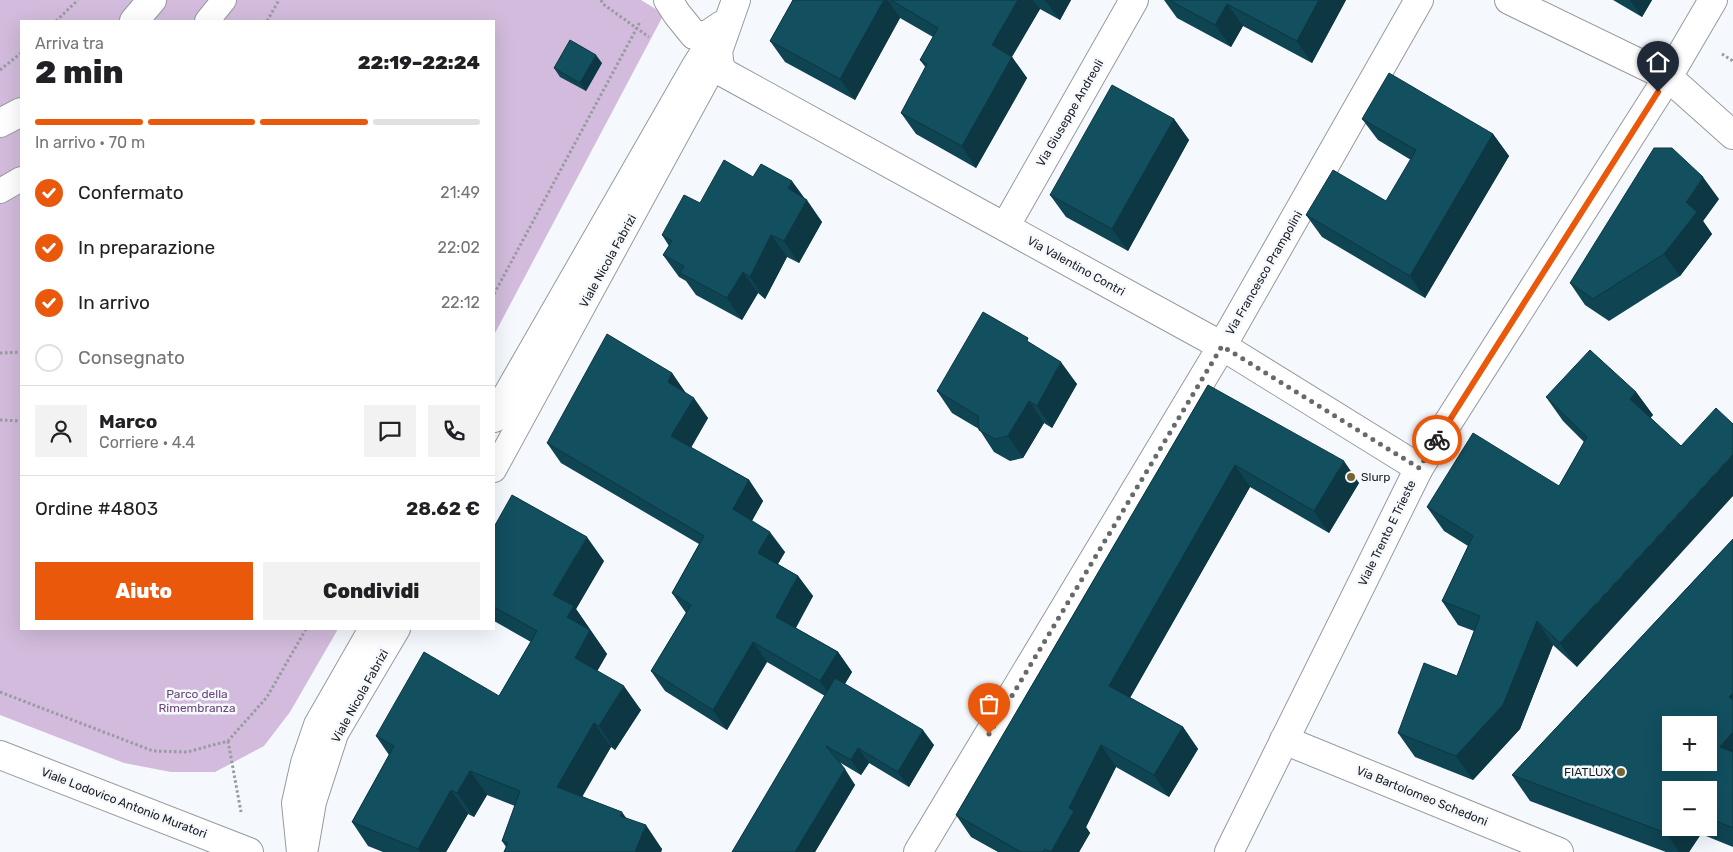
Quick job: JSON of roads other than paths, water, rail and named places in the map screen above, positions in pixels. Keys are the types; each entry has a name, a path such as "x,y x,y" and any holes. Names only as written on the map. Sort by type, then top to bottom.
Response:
{"street":[{"path":"135,20 152,0"},
{"path":"668,0 700,42 722,25 736,0"},
{"name":"Via Valentino Contri","path":"736,0 718,51 720,68 726,74 1222,346 1419,468"},
{"name":"Via Giuseppe Andreoli","path":"1005,227 1134,0"},
{"name":"Via Francesco Prampolini","path":"918,852 1222,346 1419,0"},
{"path":"1509,0 1668,77 1733,135"},
{"name":"Viale Trento E Trieste","path":"1229,852 1419,468 1668,77 1713,0"},
{"name":"Viale Nicola Fabrizi","path":"495,416 700,42"},
{"path":"0,123 20,113"},
{"name":"Viale Nicola Fabrizi","path":"301,852 296,803 305,763 318,725 372,630"},
{"name":"Via Bartolomeo Schedoni","path":"1284,740 1559,852"},
{"name":"Viale Lodovico Antonio Muratori","path":"0,755 249,852"}],"lane":[{"path":"208,20 224,0"},
{"name":"Viale Nicola Fabrizi","path":"495,468 710,74 710,62 700,42"},
{"path":"0,190 20,180"},
{"name":"Viale Nicola Fabrizi","path":"305,852 314,802 336,734 397,630"}],"place":[{"name":"Slurp","path":"1351,477"},
{"name":"FIATLUX","path":"1621,772"}],"park label":[{"name":"Parco della Rimembranza","path":"197,701"}]}
